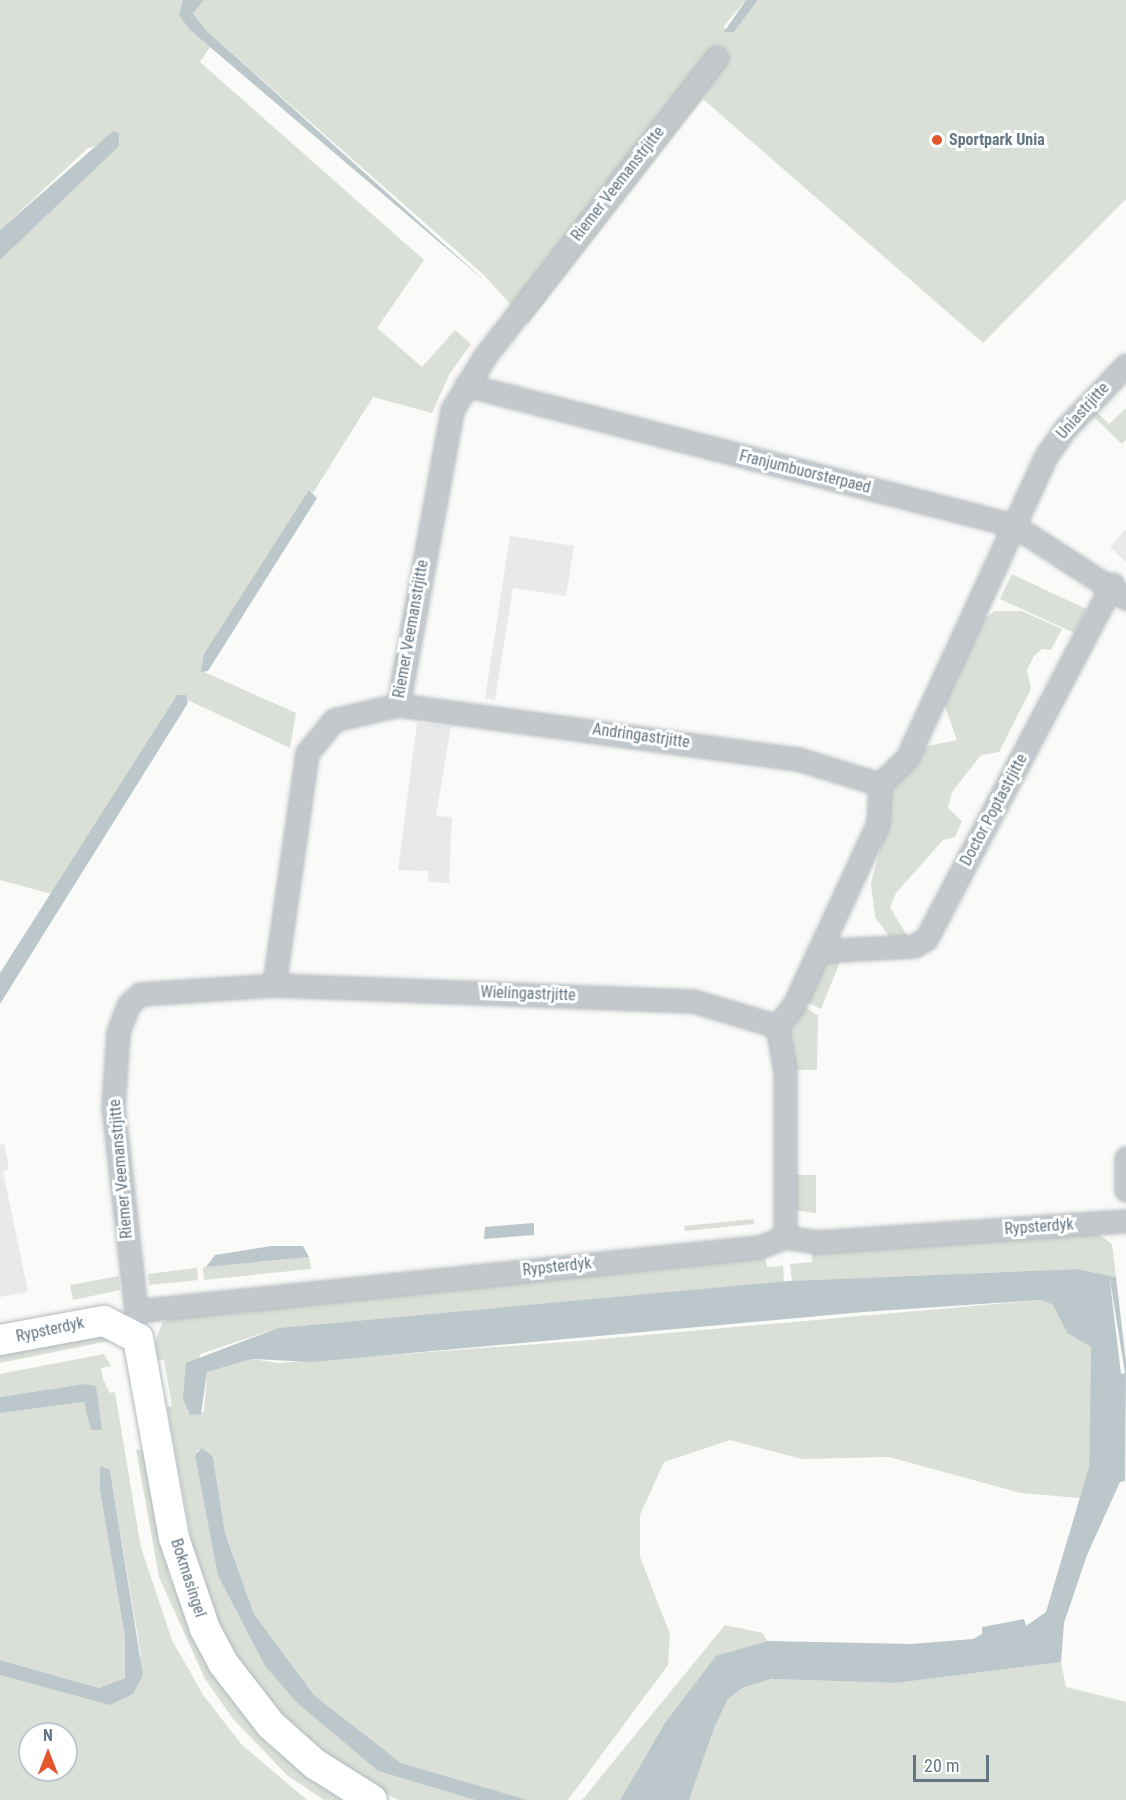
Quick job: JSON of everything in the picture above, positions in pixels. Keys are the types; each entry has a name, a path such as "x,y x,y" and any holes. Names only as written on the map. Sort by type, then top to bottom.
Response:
{"street":[{"name":"Riemer Veemanstrjitte","path":"131,1319 115,1130 121,1017 140,994 154,990 274,985 307,753 334,720 398,705 445,436 466,385 717,57"},
{"name":"Uniastrjitte","path":"1013,525 1065,429 1126,365"},
{"name":"Franjumbuorsterpaed","path":"466,385 1013,525 1119,591"},
{"path":"785,1237 784,1071 777,1026 819,951 878,823 880,784 907,758 1013,525"},
{"name":"Doctor Poptastrjitte","path":"819,951 914,946 926,939 1119,591"},
{"name":"Andringastrjitte","path":"398,705 798,759 880,784"},
{"name":"Wielingastrjitte","path":"274,985 693,1001 777,1026"},
{"path":"1126,1158 1126,1190"},
{"path":"1126,1209 1126,1226"},
{"name":"Rypsterdyk","path":"0,1340 89,1321 131,1319 759,1246 785,1237 816,1242 1126,1221"},
{"name":"Bokmasingel","path":"131,1319 142,1350 174,1538 205,1629 223,1663 271,1725 315,1764 372,1800"}],"shaded area":[{"path":"0,0 183,0 190,30 210,47 200,62 424,260 377,328 422,367 455,330 471,344 449,375 432,413 373,397 313,493 310,490 204,672 296,713 290,748 177,695 52,894 0,880 0,260 121,140 88,148 0,230"},
{"path":"183,0 204,0 193,13 207,31 486,282 190,30 179,15"},
{"name":"Sportpark Unia","path":"204,0 746,0 723,27 734,32 758,0 1126,0 1126,199 983,343 703,99 528,324 484,275 207,31 193,12"},
{"path":"746,0 758,0 734,32 724,32"},
{"path":"113,131 119,134 119,146 0,260 0,230"},
{"path":"1126,408 1126,440 1122,444 1091,414 1095,410 1109,424"},
{"path":"309,490 317,498 208,671 201,672 204,654"},
{"path":"1126,529 1126,562 1110,547"},
{"path":"510,536 574,546 566,596 513,588 495,700 485,698"},
{"path":"1012,574 1086,609 1074,633 1000,599"},
{"path":"995,611 1022,611 1062,629 1051,650 1042,649 1034,656 1027,670 1031,689 999,752 981,755 952,792 948,808 962,821 955,837 943,840 896,893 890,907 908,937 886,941 889,936 875,917 871,883 888,821 890,787 922,747 957,740 943,701 979,622"},
{"path":"177,695 186,695 188,703 0,1004 0,973"},
{"path":"417,723 451,726 436,816 452,817 449,883 428,882 428,871 398,870"},
{"path":"842,957 821,1009 806,1002 827,959"},
{"path":"804,1007 818,1015 817,1070 794,1070 787,1028"},
{"path":"4,1143 9,1169 3,1171 28,1292 0,1297 0,1144"},
{"path":"794,1175 816,1175 816,1213 794,1210"},
{"path":"754,1219 754,1224 685,1231 684,1226"},
{"path":"534,1223 534,1235 484,1239 485,1227"},
{"path":"1097,1233 1112,1244 1116,1277 1077,1269 792,1281 790,1264 812,1262 812,1252"},
{"path":"272,1246 303,1246 309,1257 206,1267 215,1255"},
{"path":"765,1256 767,1267 783,1266 784,1282 278,1328 200,1354 190,1415 204,1412 207,1372 252,1359 278,1363 579,1341 1041,1300 1053,1305 1067,1333 1091,1347 1089,1467 1080,1498 1021,1493 889,1457 802,1459 730,1440 664,1462 640,1515 640,1557 670,1634 668,1665 568,1800 528,1800 401,1763 314,1695 254,1614 225,1533 213,1457 197,1450 218,1576 265,1666 296,1702 378,1771 475,1800 398,1800 366,1784 300,1735 248,1675 223,1635 199,1581 167,1407 172,1406 164,1360 158,1360 155,1343 162,1323 178,1315"},
{"path":"309,1257 311,1269 204,1280 203,1267"},
{"path":"197,1268 198,1280 149,1285 148,1274"},
{"path":"1077,1269 1116,1277 1126,1362 1125,1481 1120,1482 1087,1555 1064,1623 1061,1662 896,1683 772,1679 742,1688 728,1699 715,1726 689,1800 620,1800 664,1724 716,1656 767,1641 911,1644 973,1639 982,1634 982,1627 1024,1619 1026,1626 1046,1612 1089,1467 1091,1347 1067,1333 1053,1305 1041,1300 863,1312 311,1362 252,1359 207,1372 201,1414 190,1415 183,1398 186,1363 278,1328 789,1281"},
{"path":"119,1276 120,1290 73,1300 70,1285"},
{"path":"100,1334 114,1340 0,1363 0,1351"},
{"path":"104,1354 111,1366 101,1368 103,1379 110,1393 115,1392 141,1548 172,1640 203,1695 242,1745 307,1800 0,1800 0,1675 110,1704 141,1656 110,1470 100,1491 125,1637 125,1678 99,1688 0,1660 0,1413 84,1402 93,1432 83,1384 0,1397 0,1374"},
{"path":"83,1384 96,1386 102,1430 91,1430 84,1402 0,1413 0,1397"},
{"path":"202,1448 213,1457 225,1533 254,1614 314,1695 401,1763 528,1800 475,1800 378,1771 296,1702 265,1666 218,1576 195,1455"},
{"path":"136,1449 144,1451 170,1579 206,1661 267,1744 343,1800 324,1800 288,1776 233,1719 205,1679 159,1577"},
{"path":"100,1466 110,1470 143,1675 133,1694 110,1705 0,1675 0,1660 99,1688 125,1678 125,1637 100,1491"},
{"path":"725,1625 763,1633 767,1641 716,1657 663,1725 620,1800 582,1800"},
{"path":"1061,1662 1066,1687 1126,1702 1126,1800 689,1800 715,1726 728,1699 742,1688 773,1679 896,1683"}],"pier":[{"path":"1109,1274 1125,1373 1121,1374"}],"place":[{"name":"Sportpark Unia","path":"937,140"}]}
